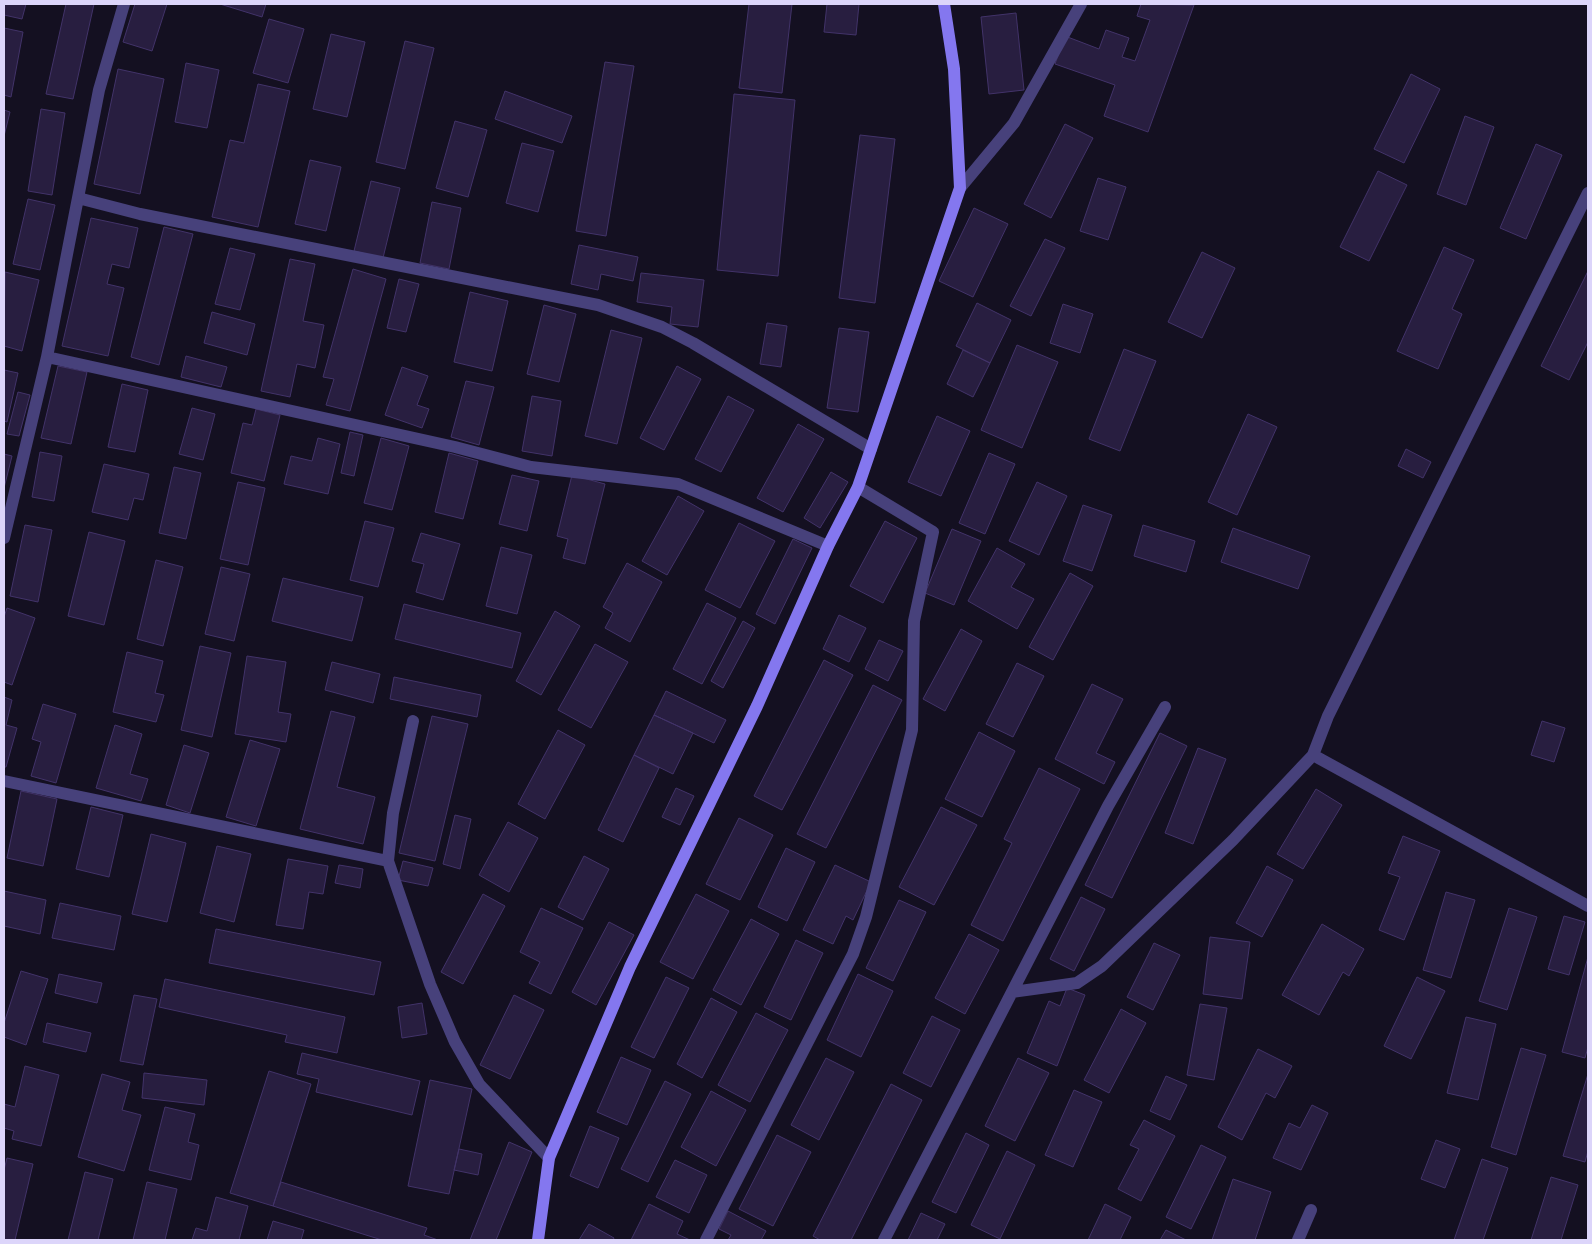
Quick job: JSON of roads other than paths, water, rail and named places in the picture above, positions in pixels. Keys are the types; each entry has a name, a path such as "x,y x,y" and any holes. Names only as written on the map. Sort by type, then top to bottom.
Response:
{"street":[{"path":"4,538 47,357 99,90 124,4"},
{"path":"944,4 954,69 960,188"},
{"path":"538,1240 549,1158 630,967 757,706 828,546 858,487 960,188 1014,123 1081,4"},
{"path":"1012,992 1077,982 1102,966 1233,840 1313,755 1328,716 1588,193"},
{"path":"78,198 140,214 598,305 662,327 693,343 871,448"},
{"path":"47,357 455,447 531,466 678,484 828,546"},
{"path":"706,1240 852,954 866,917 912,730 914,621 933,532 858,487"},
{"path":"884,1240 1108,806 1165,707"},
{"path":"413,721 393,813 388,861 430,984 455,1042 479,1084 549,1158"},
{"path":"1313,755 1588,906"},
{"path":"4,781 388,861"},
{"path":"1298,1240 1310,1210"}]}
